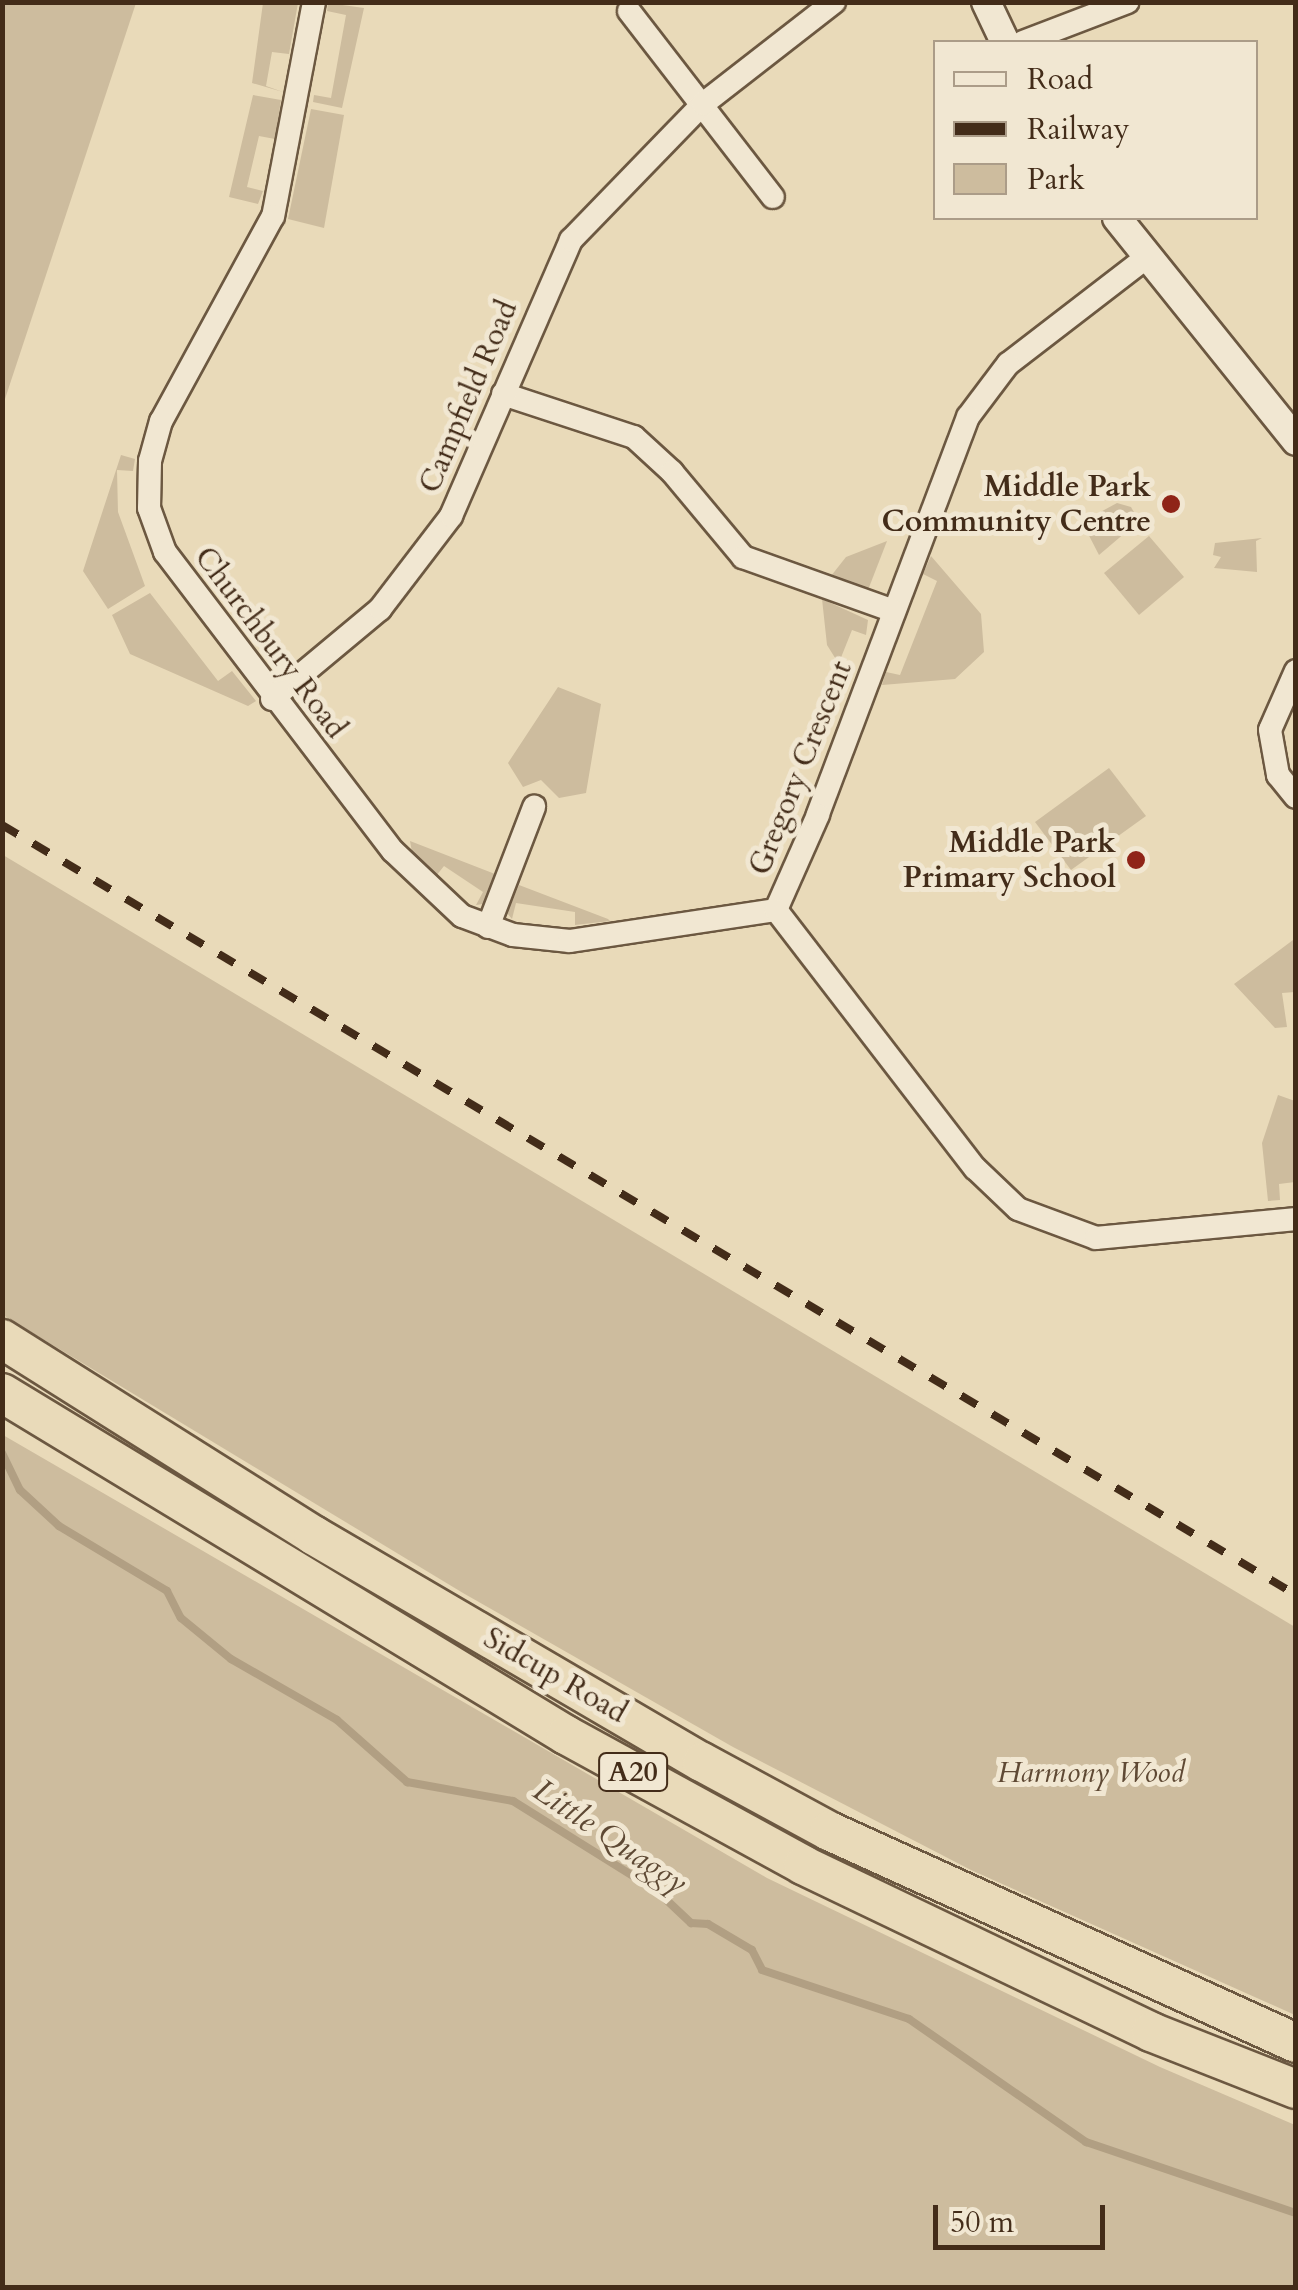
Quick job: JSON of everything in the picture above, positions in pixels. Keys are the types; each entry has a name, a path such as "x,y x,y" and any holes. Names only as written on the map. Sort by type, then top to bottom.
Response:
{"highway":[{"name":"Sidcup Road","path":"2,1339 313,1535 718,1771 829,1831 1296,2043"},
{"name":"Sidcup Road","path":"2,1393 566,1735 803,1865 1152,2032 1296,2089"}],"street":[{"name":"Churchbury Road","path":"314,2 272,216 161,422 146,485 176,573 421,883 488,926 570,941 776,910"},
{"name":"Campfield Road","path":"272,699 380,609 451,516 571,240 703,104 834,2"},
{"path":"986,2 1004,40"},
{"path":"1027,40 1128,2"},
{"path":"629,11 773,197"},
{"path":"1119,220 1296,441"},
{"name":"Gregory Crescent","path":"1148,258 985,388 968,417 776,910 975,1168 1018,1210 1096,1238 1296,1219"},
{"path":"502,394 634,437 672,472 743,557 894,612"},
{"path":"1296,671 1270,730 1278,775 1296,797"},
{"path":"488,926 534,807"}],"green space":[{"path":"2,3 136,3 3,405 2,405"},
{"path":"263,3 298,3 289,54 272,52 266,86 283,92 252,83"},
{"path":"328,3 364,8 342,108 313,102 314,95 331,98 346,15 327,11"},
{"path":"253,95 281,100 275,139 259,136 247,187 263,191 258,204 229,197"},
{"path":"311,109 344,115 324,228 288,219"},
{"path":"121,455 135,459 133,471 117,470 118,512 145,586 108,609 83,571"},
{"path":"1117,503 1131,507 1139,521 1099,555 1082,522"},
{"path":"1149,536 1184,577 1139,615 1104,573"},
{"path":"1262,538 1256,541 1257,572 1214,568 1221,557 1213,555 1215,543"},
{"path":"887,541 868,590 831,576 846,557"},
{"path":"931,556 981,614 984,652 955,679 882,685 886,672 900,675 937,581 923,574"},
{"path":"150,593 218,681 232,671 256,701 248,706 130,654 112,615"},
{"path":"822,599 868,620 866,635 852,630 840,660 855,667 853,673 842,669 827,645"},
{"path":"558,687 601,704 586,793 559,798 541,780 523,787 508,763"},
{"path":"1109,768 1146,816 1071,870 1035,822"},
{"path":"410,841 495,874 483,904 476,905 483,892 444,866 436,876 412,852"},
{"name":"Harmony Wood","path":"3,855 1295,1627 1295,2015 971,1870 733,1747 463,1593 3,1315"},
{"path":"519,885 610,921 575,925 575,912 516,903 512,919 507,913"},
{"path":"1293,940 1295,992 1282,993 1287,1027 1275,1028 1234,984"},
{"path":"1278,1095 1295,1101 1295,1182 1279,1184 1280,1200 1268,1201 1262,1143"},
{"path":"3,1435 767,1878 1160,2067 1295,2125 1295,2287 3,2287"}],"waterway":[{"name":"Little Quaggy","path":"2,1453 20,1490 59,1526 167,1591 181,1618 231,1659 337,1720 407,1782 513,1801 657,1891 691,1923 708,1924 752,1950 762,1970 909,2019 1086,2142 1296,2213"}],"railway":[{"path":"2,825 1296,1595"}],"place":[{"name":"Middle Park Community Centre","path":"1171,504"},
{"name":"Middle Park Primary School","path":"1136,860"}]}
